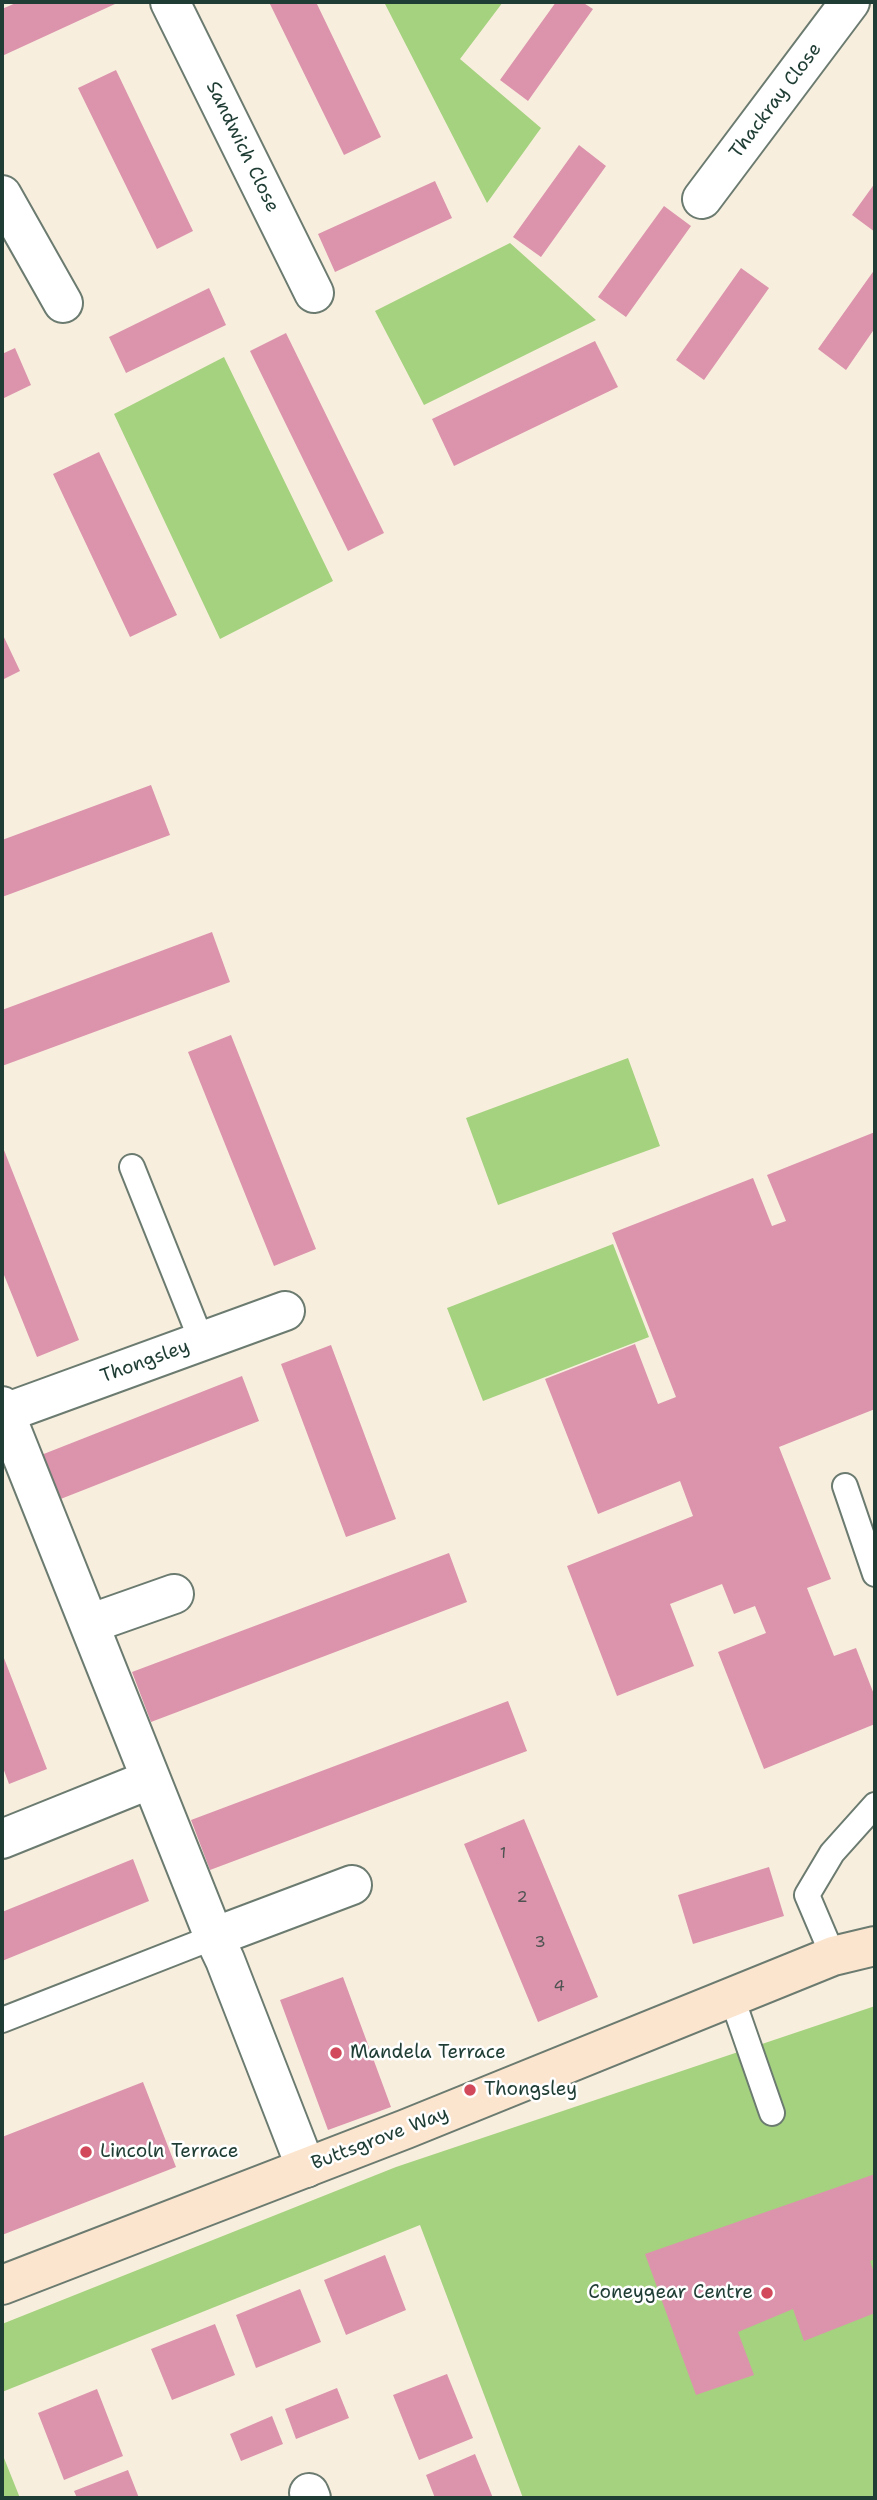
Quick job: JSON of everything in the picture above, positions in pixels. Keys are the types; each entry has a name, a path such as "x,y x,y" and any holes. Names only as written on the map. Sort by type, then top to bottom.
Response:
{"street":[{"name":"Sandwich Close","path":"170,2 314,293"},
{"name":"Thackray Close","path":"702,199 849,2"},
{"path":"2,195 63,303"},
{"name":"Thongsley","path":"285,1311 3,1410 306,2168"},
{"path":"89,1624 174,1594"},
{"path":"2,1839 151,1779"},
{"path":"214,1937 352,1885"},
{"name":"Buttsgrove Way","path":"2,2285 445,2114 833,1956 875,1946"}],"lane":[{"path":"132,1167 202,1342"},
{"path":"845,1486 875,1574"},
{"path":"833,1956 807,1895 832,1853 875,1805"},
{"path":"2,2020 214,1937"},
{"path":"732,1998 772,2113"}],"green space":[{"path":"384,2 503,2 460,59 541,128 487,203"},
{"path":"510,243 596,320 424,405 375,311"},
{"path":"224,357 333,581 220,639 114,414"},
{"path":"628,1058 660,1146 498,1205 466,1118"},
{"path":"613,1244 649,1337 483,1401 447,1308"},
{"path":"875,2006 875,2498 523,2498 420,2225 2,2392 2,2324 396,2167"},
{"path":"2,2453 20,2498 2,2498"}],"building":[{"path":"18,2 115,4 2,56 2,9"},
{"path":"269,2 316,2 381,137 344,155"},
{"path":"556,2 582,2 593,9 528,101 500,80"},
{"path":"116,70 193,231 157,249 78,88"},
{"path":"579,145 606,166 541,257 513,237"},
{"path":"435,181 452,218 335,272 318,234"},
{"path":"875,183 875,232 852,215"},
{"path":"664,206 691,226 626,317 598,297"},
{"path":"741,268 769,288 704,380 676,360"},
{"path":"875,269 875,328 846,370 818,349"},
{"path":"209,288 226,325 126,373 109,337"},
{"path":"286,333 384,533 348,551 250,351"},
{"path":"595,341 618,387 454,466 432,419"},
{"path":"15,348 31,385 2,399 2,354"},
{"path":"99,452 177,615 130,637 53,474"},
{"path":"2,633 20,671 2,680"},
{"path":"151,785 170,835 2,897 2,840"},
{"path":"212,932 230,982 2,1066 2,1010"},
{"path":"231,1035 316,1249 274,1266 188,1052"},
{"path":"875,1132 875,1409 779,1447 831,1579 807,1588 834,1656 856,1648 875,1697 875,1724 764,1769 718,1652 766,1633 755,1606 734,1614 722,1584 670,1604 694,1666 617,1696 567,1566 693,1516 680,1481 598,1514 545,1379 635,1344 658,1404 676,1397 612,1233 753,1178 772,1226 786,1221 767,1175"},
{"path":"2,1145 79,1340 37,1357 2,1270"},
{"path":"331,1345 396,1519 346,1537 281,1364"},
{"path":"242,1376 259,1421 53,1502 36,1457"},
{"path":"449,1553 467,1602 151,1722 132,1672"},
{"path":"2,1653 47,1769 9,1784 2,1765"},
{"path":"508,1701 527,1751 210,1870 191,1820"},
{"path":"524,1819 598,1997 538,2022 464,1844"},
{"path":"133,1859 149,1901 2,1961 2,1912"},
{"path":"769,1867 784,1916 693,1944 678,1895"},
{"name":"Mandela Terrace","path":"343,1977 391,2107 328,2130 280,2000"},
{"name":"Lincoln Terrace","path":"143,2082 176,2167 2,2235 2,2137"},
{"name":"Coneygear Centre","path":"875,2174 875,2259 870,2261 875,2276 875,2313 804,2341 793,2309 738,2332 754,2375 696,2395 645,2254"},
{"path":"385,2255 406,2310 346,2335 324,2280"},
{"path":"300,2289 321,2342 256,2368 236,2315"},
{"path":"215,2324 235,2375 172,2400 151,2349"},
{"path":"447,2374 473,2438 419,2460 393,2395"},
{"path":"337,2388 349,2418 296,2439 285,2409"},
{"path":"97,2389 123,2456 64,2480 38,2413"},
{"path":"272,2416 283,2444 241,2461 230,2434"},
{"path":"475,2454 493,2498 435,2498 426,2475"},
{"path":"128,2470 139,2498 77,2498 74,2491"}],"place":[{"name":"Mandela Terrace","path":"336,2053"},
{"name":"Thongsley","path":"470,2090"},
{"name":"Lincoln Terrace","path":"86,2152"},
{"name":"Coneygear Centre","path":"767,2293"}]}
